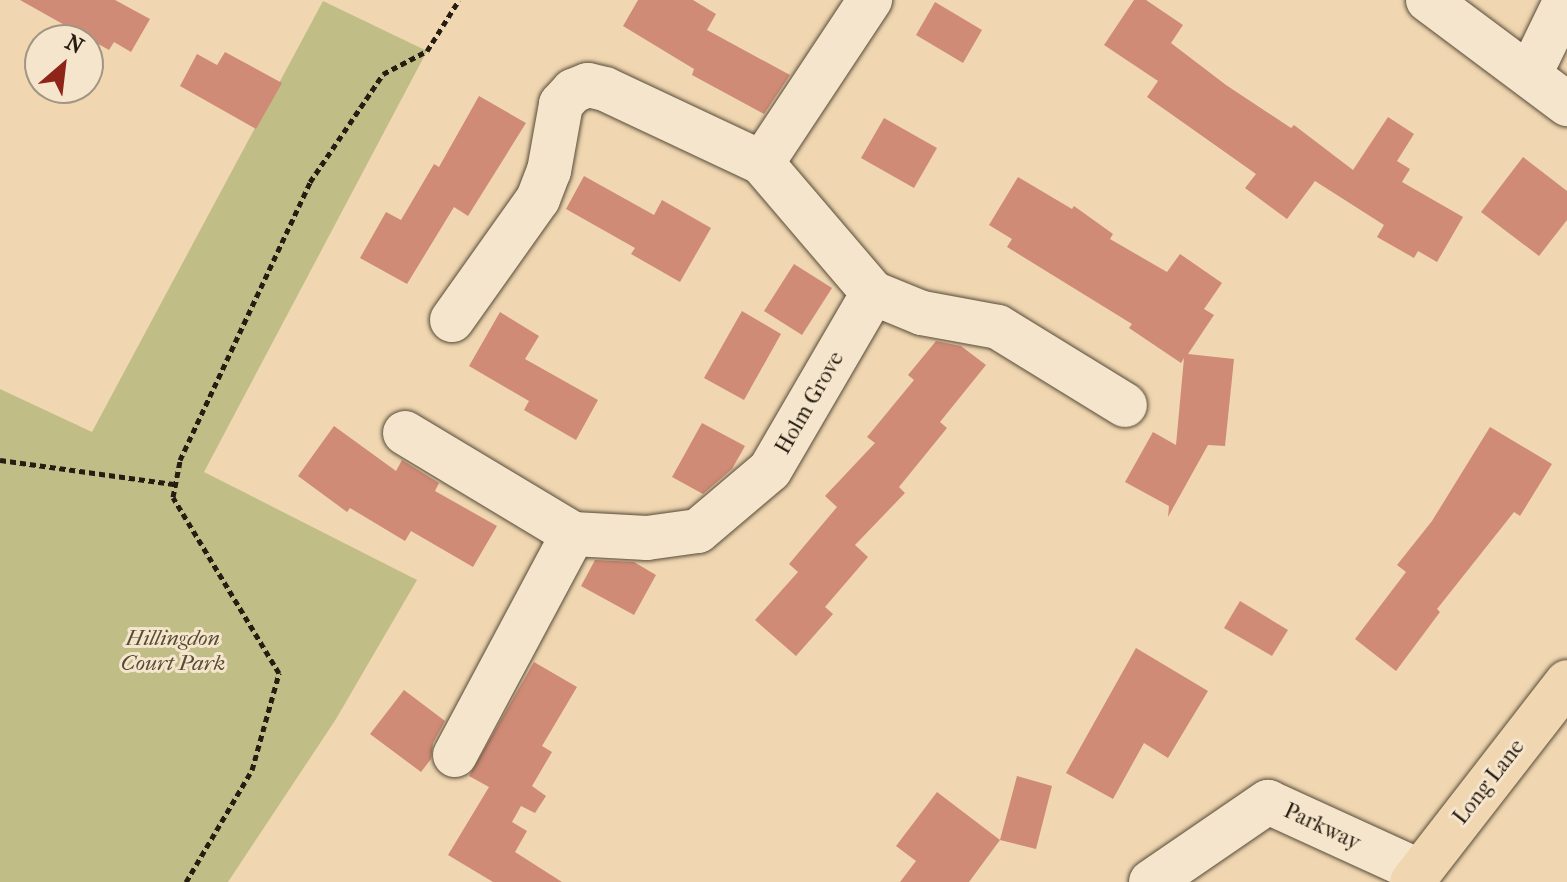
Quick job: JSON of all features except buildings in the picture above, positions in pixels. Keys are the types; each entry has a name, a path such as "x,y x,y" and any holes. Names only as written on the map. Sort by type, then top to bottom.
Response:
{"main road":[{"name":"Long Lane","path":"1415,877 1567,682"}],"street":[{"path":"762,163 870,0"},
{"path":"1428,0 1567,104"},
{"path":"1530,74 1566,0"},
{"path":"452,320 538,199 549,171 561,104 573,91 588,85 605,89 762,163 873,293 922,313 998,327 1125,405"},
{"name":"Holm Grove","path":"405,433 573,534 647,538 698,531 770,470 873,293"},
{"path":"455,755 573,534"},
{"name":"Parkway","path":"1151,882 1268,802 1415,877"}],"path":[{"path":"186,882 252,770 279,673 173,497 173,484 186,446 310,182 383,74 427,51 459,0"},
{"path":"0,460 173,484"}],"green space":[{"name":"Hillingdon Court Park","path":"323,1 427,51 204,472 417,580 336,719 228,882 0,882 0,389 92,432"}]}
